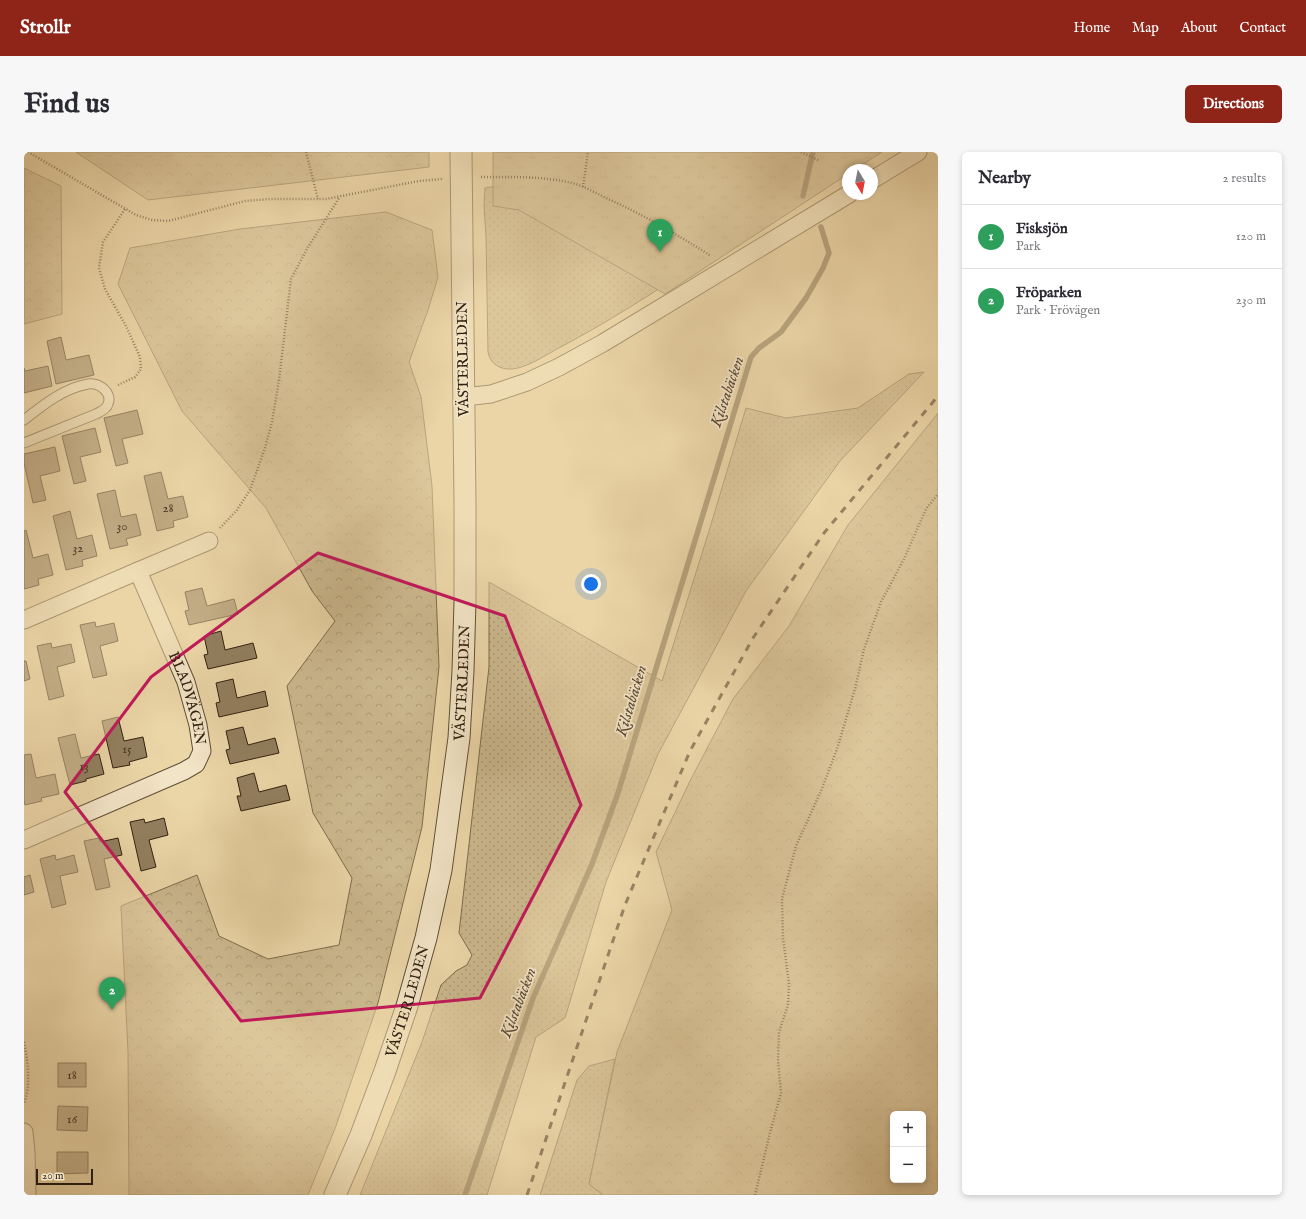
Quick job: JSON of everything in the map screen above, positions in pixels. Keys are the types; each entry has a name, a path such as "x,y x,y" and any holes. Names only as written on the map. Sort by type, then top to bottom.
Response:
{"street":[{"name":"VÄSTERLEDEN","path":"335,1195 374,1099 404,1013 426,938 441,870 459,738 463,670 465,548 460,152"},
{"path":"878,176 918,152"},
{"path":"464,397 491,394 528,382 553,370 603,343 842,198"},
{"path":"24,620 209,540"},
{"name":"BLADVÄGEN","path":"24,840 184,771 196,764 202,750 198,725 186,682 138,571"},
{"path":"24,1132 28,1195"}],"lane":[{"path":"24,420 56,397 78,386 90,383 99,385 106,390 109,398 108,404 104,410 24,443"}],"path":[{"path":"28,152 125,209 136,215 152,220 168,221 245,201 270,199 339,198 418,181 442,179"},
{"path":"306,152 318,198"},
{"path":"583,187 588,152"},
{"path":"801,152 820,161"},
{"path":"478,177 521,177 563,182 583,187 631,209 674,232 728,267"},
{"path":"209,540 237,510 250,490 256,475 272,422 291,278 306,249 339,198"},
{"path":"106,390 135,377 141,369 140,357 126,326 105,289 98,268 103,242 125,209"},
{"path":"755,1195 766,1146 781,1093 778,1060 778,1032 788,1005 789,984 783,938 782,899 796,846 821,791 837,749 855,689 864,649 881,602 904,559 926,510 938,494"},
{"path":"24,1042 27,1059 28,1084 24,1104"}],"highlighted area":[{"path":"318,553 505,616 581,805 480,998 241,1021 65,792 151,677"}],"green space":[{"path":"76,152 429,152 429,167 148,200"},
{"path":"493,152 882,152 863,164 842,164 842,178 665,294 519,210 493,206"},
{"path":"24,168 61,186 62,314 24,324"},
{"path":"504,185 698,262 629,308 536,361 513,369 500,367 493,363 488,352 484,206 485,188"},
{"path":"386,212 432,230 438,277 409,362 421,397 432,486 439,667 422,827 378,1003 336,1126 308,1195 129,1195 128,1052 121,906 197,875 219,936 268,959 339,945 352,878 313,813 287,686 335,621 312,591 266,508 182,411 118,284 130,248 240,229"},
{"path":"924,372 840,461 746,591 658,754 606,882 565,1018 536,1037 487,1195 360,1195 422,1042 441,985 456,971 467,965 472,955 459,933 489,667 489,582 662,681 746,408 786,418 858,408 909,374"},
{"path":"938,413 938,1195 603,1195 589,1184 617,1052 672,910 656,852 691,779 733,699 789,626 848,525"},
{"path":"615,1059 589,1184 603,1195 540,1195 577,1080 589,1066"}],"building":[{"path":"61,337 66,360 89,355 94,375 56,384 47,341"},
{"path":"48,366 52,386 24,393 24,368 25,371"},
{"path":"137,410 143,434 122,439 128,463 116,466 104,418"},
{"path":"95,428 101,452 80,457 86,481 74,484 62,436"},
{"path":"55,447 60,471 40,476 46,500 33,503 24,463 24,454"},
{"path":"161,472 168,499 183,496 188,517 173,521 174,527 157,531 144,476"},
{"path":"115,490 121,517 136,514 141,535 126,539 128,545 110,549 97,494"},
{"path":"70,511 77,539 92,535 97,556 82,560 83,566 66,570 53,516"},
{"path":"26,530 33,558 48,554 53,575 38,579 39,585 24,589 24,531"},
{"path":"202,588 207,606 234,599 238,614 189,625 185,611 189,610 185,592"},
{"path":"95,622 96,627 114,623 118,641 100,646 107,675 93,678 80,625"},
{"path":"221,631 225,650 253,643 257,658 208,669 204,655 208,654 204,636"},
{"path":"51,643 52,648 71,644 75,662 57,667 64,696 49,700 37,646"},
{"path":"24,661 26,661 30,679 24,681"},
{"path":"233,679 237,698 265,691 268,706 219,717 216,703 220,702 216,683"},
{"path":"118,717 124,741 143,737 147,757 129,762 130,765 113,768 102,721"},
{"path":"243,727 248,745 275,738 279,753 230,764 226,750 230,749 226,731"},
{"path":"75,734 81,758 99,754 104,774 70,785 58,738"},
{"path":"31,754 36,778 55,774 59,794 41,798 42,801 25,805 24,755"},
{"path":"254,773 259,792 286,785 290,800 241,811 237,796 241,796 237,778"},
{"path":"164,818 168,835 149,840 156,867 141,871 130,822 144,819 145,823"},
{"path":"99,838 100,842 118,838 122,855 104,859 110,887 96,890 84,841"},
{"path":"55,855 56,860 74,855 78,872 60,876 66,904 52,908 40,859"},
{"path":"30,875 34,892 24,895 24,877"},
{"path":"58,1063 86,1063 86,1087 58,1087"},
{"path":"58,1106 88,1107 87,1131 57,1130"},
{"path":"57,1152 88,1152 88,1173 57,1174"}],"waterway":[{"name":"Kilstabäcken","path":"803,196 813,152"},
{"name":"Kilstabäcken","path":"465,1195 533,998 592,864 618,793 751,357 759,348 781,332 806,298 823,268 829,253 821,227"}],"railway":[{"path":"527,1195 625,905 690,751 753,638 824,533 938,396"}],"place":[{"name":"Fisksjön","path":"660,252"},
{"name":"Fröparken","path":"112,1010"}]}
